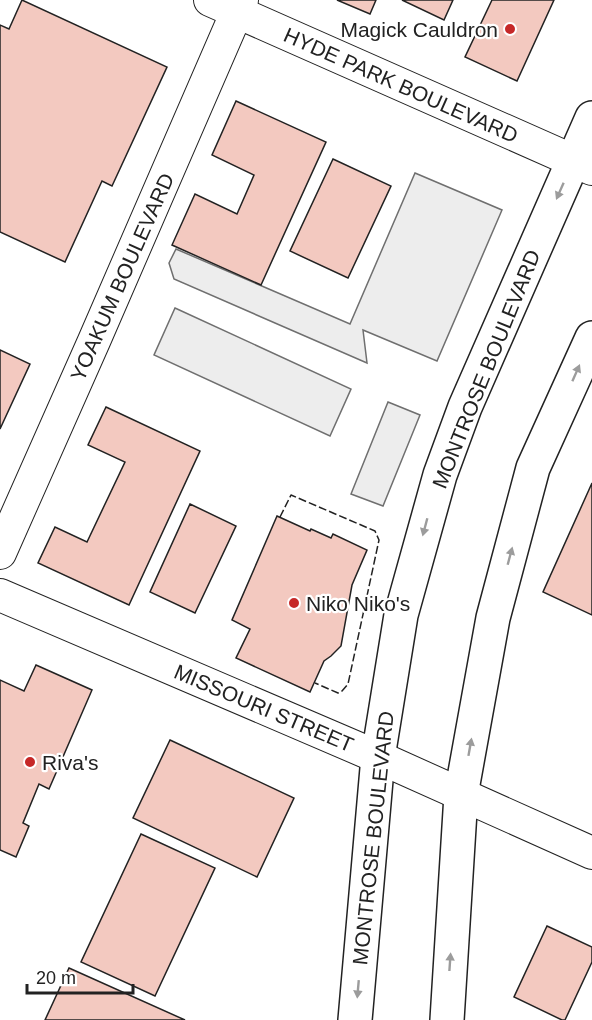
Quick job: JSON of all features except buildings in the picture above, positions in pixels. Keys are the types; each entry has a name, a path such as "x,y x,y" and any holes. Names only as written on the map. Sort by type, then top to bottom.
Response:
{"main road":[{"name":"MONTROSE BOULEVARD","path":"355,1020 378,757 401,615 440,475 465,407 583,165 592,118"},
{"path":"447,1020 461,795 494,618 533,468 592,338"}],"street":[{"name":"HYDE PARK BOULEVARD","path":"230,4 583,165"},
{"name":"YOAKUM BOULEVARD","path":"0,553 99,331 230,4"},
{"name":"MISSOURI STREET","path":"0,595 378,757 592,853"}],"shaded area":[{"path":"415,173 502,210 437,361 363,330 367,363 174,279 169,263 176,249 350,324"},
{"path":"175,308 351,389 330,436 154,355"},
{"path":"388,402 420,415 383,506 351,494"}],"fence":[{"path":"280,517 291,495 375,531 379,540 348,684 338,693 315,683"}],"place":[{"name":"Magick Cauldron","path":"510,29"},
{"name":"Niko Niko's","path":"294,603"},
{"name":"Riva's","path":"30,762"}]}
